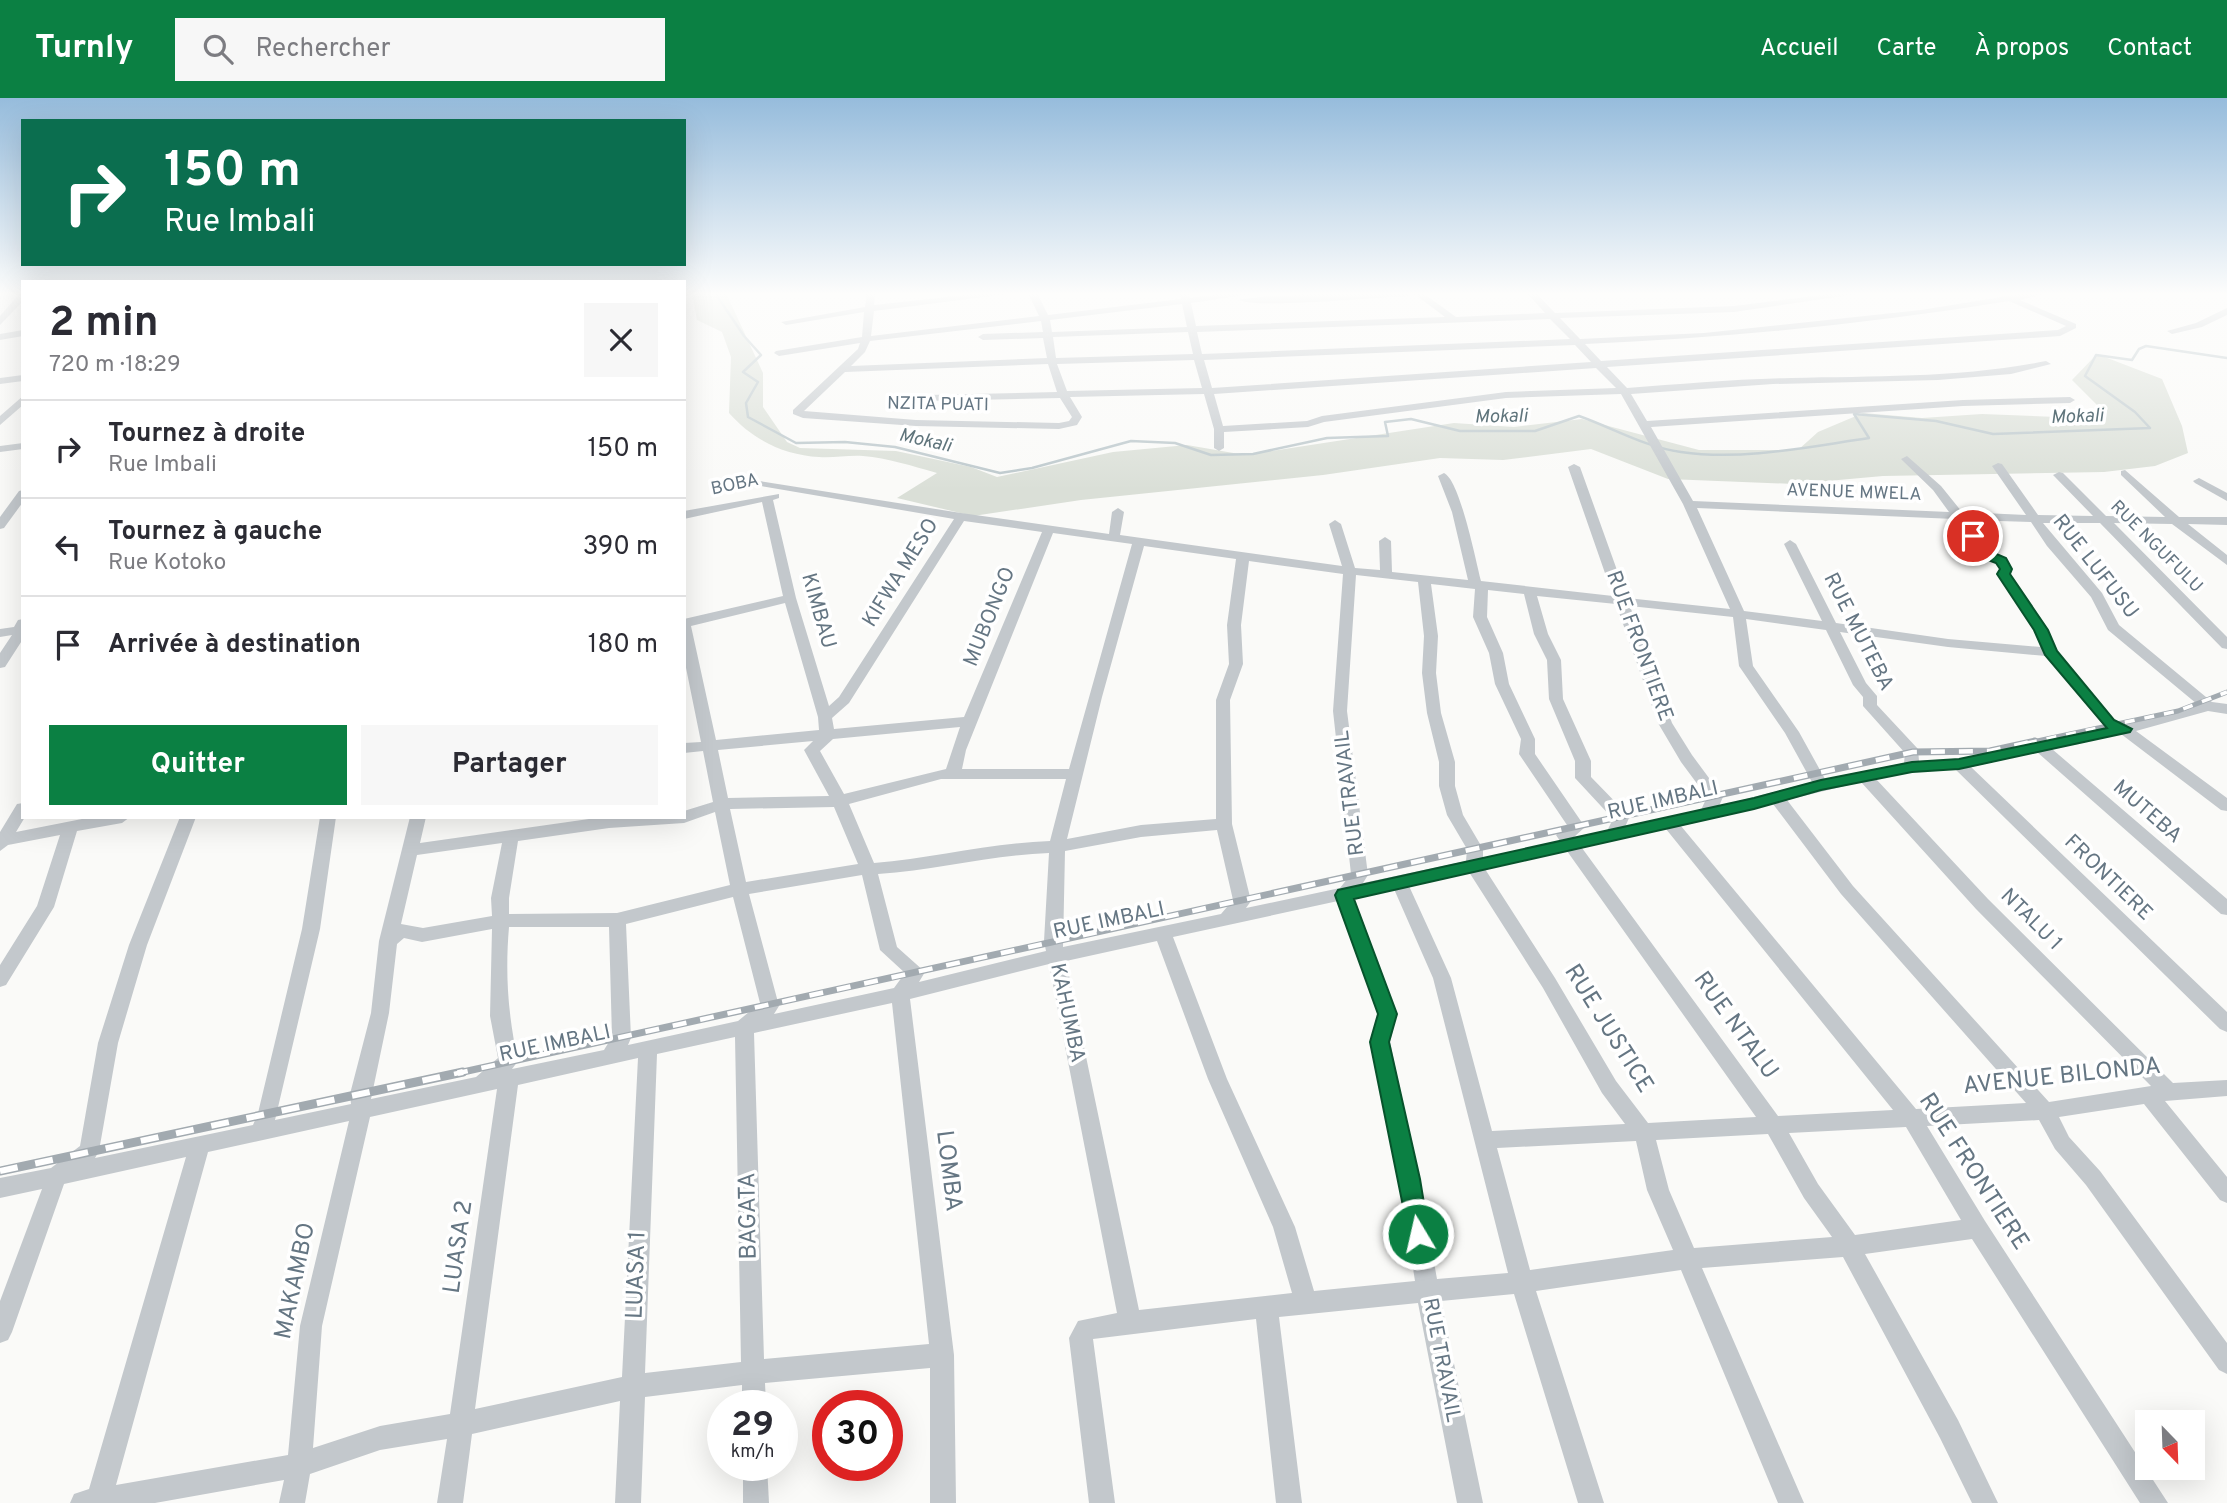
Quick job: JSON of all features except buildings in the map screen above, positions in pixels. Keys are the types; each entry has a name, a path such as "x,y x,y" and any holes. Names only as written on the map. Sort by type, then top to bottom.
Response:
{"street":[{"name":"NZITA PUATI","path":"854,359 797,412 803,415 916,423 1059,426 1077,420 1063,394"},
{"path":"1052,359 1063,394"},
{"path":"844,369 1152,359"},
{"path":"1198,359 1219,429 1219,448"},
{"path":"1592,359 1624,391 1689,504 1739,614 1746,666 1791,732 1821,785"},
{"path":"927,398 1208,391 1668,359"},
{"path":"1219,429 1308,424 1322,419 1506,395 1624,391 1773,381 1938,377 2011,371 2046,364"},
{"path":"0,380 21,377"},
{"path":"1643,424 1996,401 2070,400"},
{"path":"0,422 21,401"},
{"path":"0,449 21,446"},
{"path":"1907,459 1937,488 1989,556 2001,560 2006,569 2003,574 2041,630 2050,652 2109,724 2124,729 2227,807"},
{"name":"RUE LUFUSU","path":"1997,466 2070,567 2097,596 2113,626 2221,709"},
{"name":"RUE FRONTIERE","path":"1574,467 1665,723 1686,758 1715,797 1707,814"},
{"path":"2125,473 2176,521 2227,561"},
{"path":"1444,475 1479,584 1480,617 1496,653 1503,684 1528,738 1527,754 1577,828 1564,835 1572,845"},
{"name":"RUE NGUFULU","path":"2059,475 2227,645"},
{"path":"732,478 961,517 1139,543 1739,614 1832,629 2050,652"},
{"path":"2199,481 2227,498"},
{"name":"BOBA","path":"686,515 767,498 794,489"},
{"path":"0,525 21,496"},
{"name":"KIMBAU","path":"767,498 790,597 825,717 827,736"},
{"name":"AVENUE MWELA","path":"1689,504 2034,519 2227,521"},
{"path":"1114,538 1118,512"},
{"name":"KIFWA MESO","path":"825,717 844,700 961,517"},
{"name":"RUE TRAVAIL","path":"1335,524 1350,570 1340,710 1360,875 1344,895 1388,1014 1380,1042 1409,1179 1427,1289 1470,1503"},
{"name":"MUBONGO","path":"953,774 958,750 1049,529"},
{"path":"1385,541 1386,574"},
{"name":"KAHUMBA","path":"1130,1321 1053,941 1057,847 1095,697 1139,543"},
{"name":"RUE MUTEBA","path":"1790,544 1860,685 1870,696 1870,706 1913,752 1912,767"},
{"path":"1226,919 1242,901 1224,824 1223,700 1236,664 1234,625 1243,556"},
{"name":"RUE JUSTICE","path":"1424,578 1431,636 1429,673 1434,713 1447,762 1447,786 1455,815 1475,849 1474,866 1549,983 1609,1087 1644,1133 1658,1190 1791,1503"},
{"path":"1529,590 1541,634 1554,660 1556,699 1583,761 1583,778 1621,818 1613,835"},
{"path":"686,623 790,597"},
{"path":"0,633 21,627"},
{"path":"0,664 21,627"},
{"path":"686,634 739,889 770,1006 744,1027"},
{"name":"RUE IMBALI","path":"0,1188 900,994 1055,956 1670,823 1821,785 1912,767 1959,764 2221,709"},
{"path":"686,748 970,721"},
{"path":"827,736 812,750 840,801 869,870 889,950 916,972 900,994"},
{"name":"MUTEBA","path":"2040,747 2227,909"},
{"name":"FRONTIERE","path":"1959,764 2227,1024"},
{"path":"686,816 723,804 840,801 941,774 1076,774"},
{"name":"NTALU 1","path":"1865,777 2158,1093 2227,1192"},
{"path":"1777,798 1847,890 2045,1111 2062,1143 2093,1178 2227,1362"},
{"path":"1,842 21,811"},
{"path":"1,842 111,819"},
{"path":"0,1332 57,1175 89,1152 108,1043 138,945 187,819"},
{"path":"260,1131 268,1113 312,921 324,860 328,819"},
{"name":"MAKAMBO","path":"292,1503 299,1465 311,1326 362,1110 360,1094 380,1013 388,942 418,819"},
{"path":"411,850 609,822 677,819"},
{"name":"RUE FRONTIERE","path":"1670,823 1871,1072 1912,1118 1978,1228 2155,1503"},
{"path":"388,942 400,931 422,935 501,921 617,920 739,889 842,871 920,865 1018,848 1057,847 1141,831 1224,824"},
{"path":"0,980 46,907 71,826"},
{"path":"482,1083 508,1061 499,1016 498,955 500,898 511,836"},
{"name":"RUE NTALU","path":"1572,845 1774,1126 1811,1191 1841,1231 1949,1429 1985,1503"},
{"path":"1399,882 1442,978 1522,1282 1591,1503"},
{"path":"610,1056 622,1038 617,920"},
{"path":"1163,933 1224,1095 1292,1248 1303,1283 1306,1304"},
{"name":"LOMBA","path":"900,994 942,1355 943,1503"},
{"name":"BAGATA","path":"744,1027 754,1390"},
{"name":"LUASA 1","path":"628,1503 648,1048"},
{"name":"LUASA 2","path":"450,1503 509,1077"},
{"name":"AVENUE BILONDA","path":"1484,1140 2045,1111 2158,1093 2227,1088"},
{"path":"200,1144 93,1502 299,1465 380,1438 461,1424 632,1387 753,1372 942,1355"},
{"path":"1102,1503 1081,1338 1086,1329 1130,1321 1427,1289 1522,1282 1688,1259 1848,1246 1978,1228"},
{"path":"1266,1307 1289,1503"},
{"path":"755,1481 756,1503"}],"shaded area":[{"path":"731,359 756,359 763,373 763,407 787,442 800,448 896,451 971,467 997,477 1113,452 1187,445 1245,455 1454,423 1514,427 1582,419 1699,450 1798,450 1818,432 1863,413 1922,418 1982,414 2082,418 2102,410 2072,380 2093,359 2109,359 2162,379 2182,426 2188,453 2155,466 2104,472 1883,476 1794,484 1668,479 1591,449 1503,460 1440,458 1323,475 1081,500 973,516 897,498 937,473 872,457 819,457 794,453 759,438 729,413"}],"waterway":[{"name":"Mokali","path":"757,359 743,372 758,382 746,403 748,417 796,443 845,442 895,447 1000,473 1032,468 1131,441 1175,443 1211,455 1253,454 1327,438 1388,436 1385,422 1411,419 1460,431 1535,431 1579,416 1668,450 1728,455 1775,452 1869,438 1854,414 1936,421 1993,434 2150,428 2135,412 2085,376 2094,359"},
{"name":"Mokali","path":"2122,359 2133,359"}],"railway":[{"path":"2027,743 2178,711 2227,692"},
{"path":"454,1074 1913,752 1990,751 2035,741"},
{"path":"0,1171 463,1072"}],"route":[{"path":"1418,1234 1380,1042 1388,1014 1344,895 1754,804 1821,785 1912,767 1959,764 2124,729 2109,724 2050,652 2041,630 2003,574 2006,569 2001,560 1989,556 1973,536"}]}
